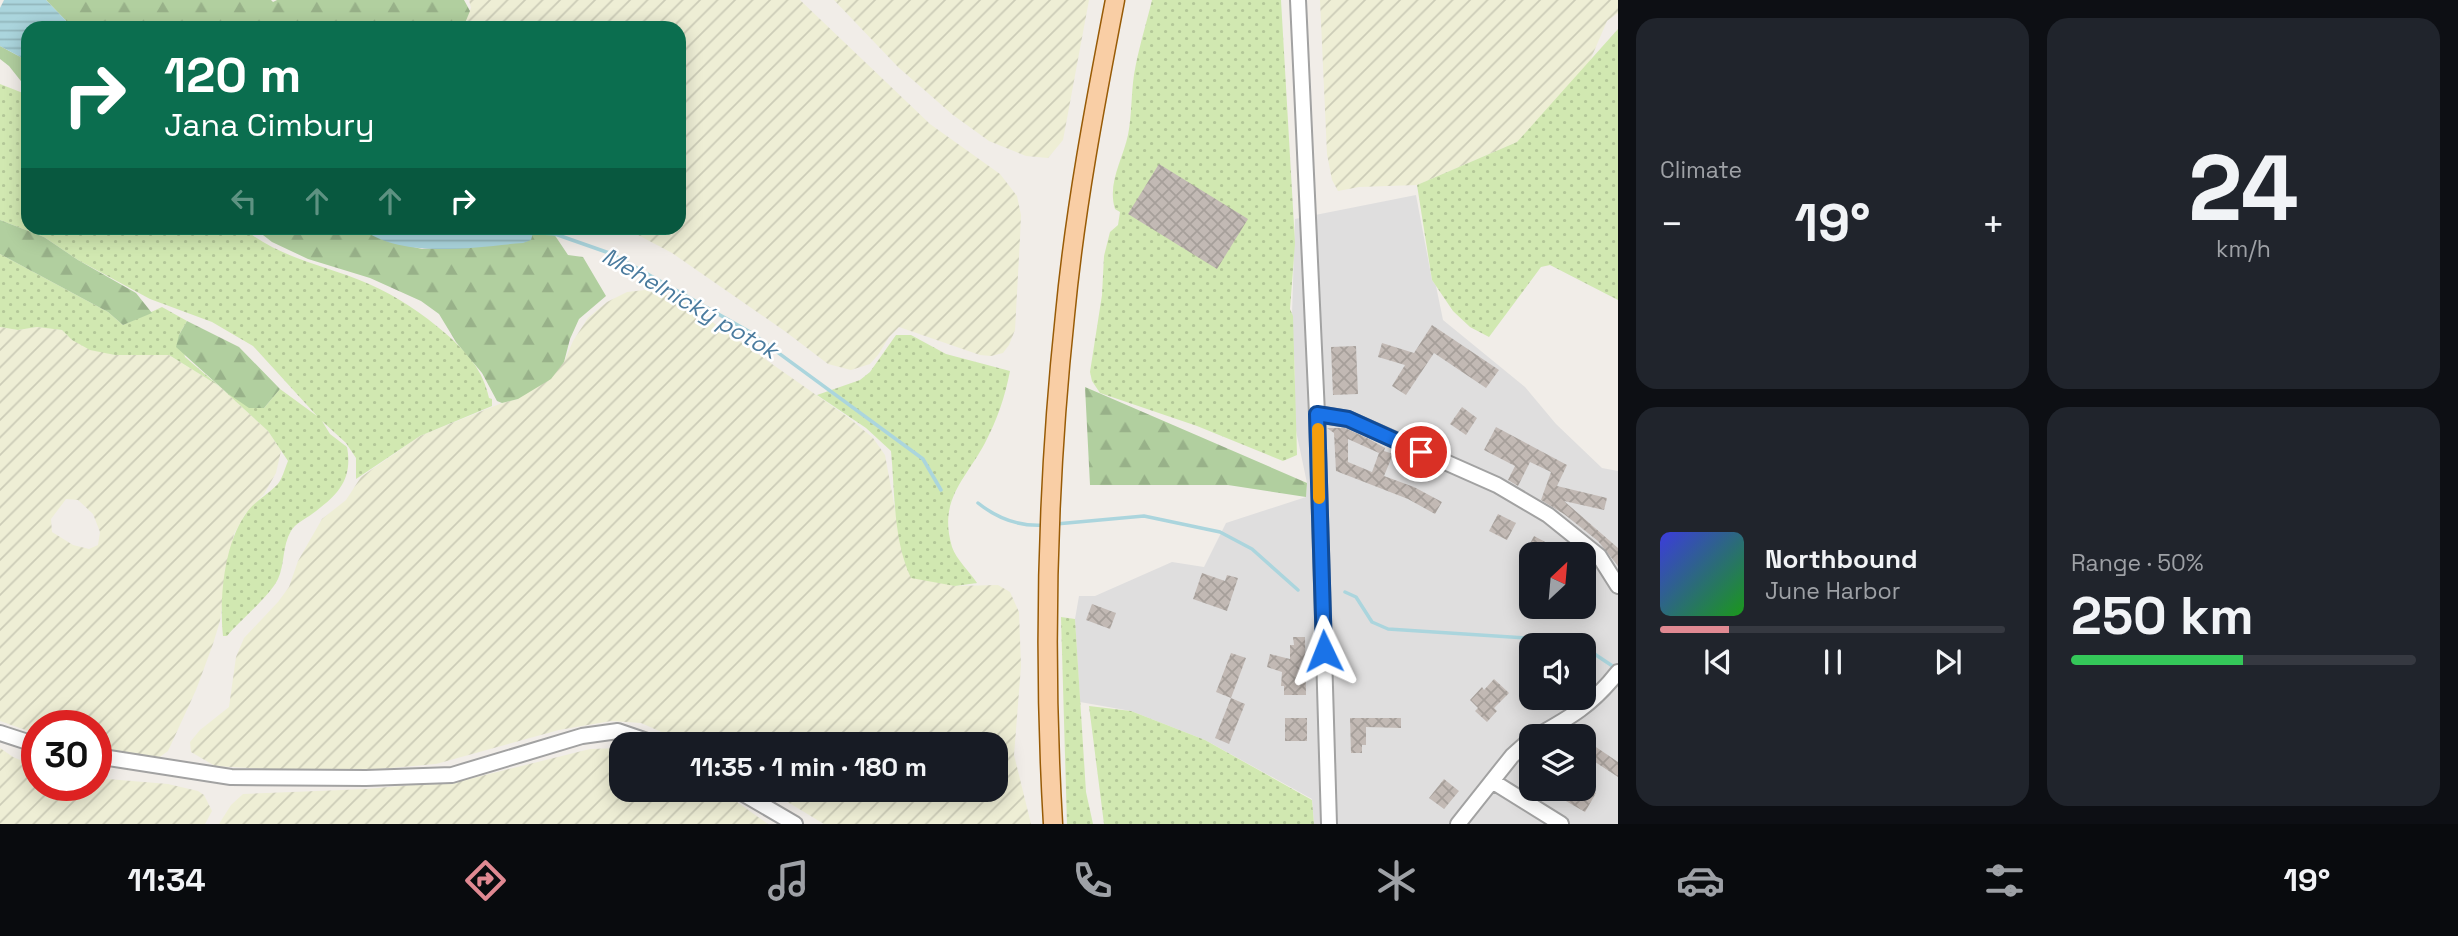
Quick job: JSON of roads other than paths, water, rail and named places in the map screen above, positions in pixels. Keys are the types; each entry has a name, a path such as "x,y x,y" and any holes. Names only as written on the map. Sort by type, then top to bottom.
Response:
{"main road":[{"path":"1054,824 1049,712 1048,592 1052,471 1069,279 1091,128 1115,0"}],"street":[{"path":"1298,0 1317,414 1329,824"},
{"path":"1317,414 1348,419 1497,485 1548,515 1600,556 1618,586"},
{"path":"1558,724 1579,712 1606,688 1618,672"},
{"path":"112,759 231,778 452,775 582,736 609,732"},
{"path":"0,733 21,740"},
{"path":"1458,824 1519,749"},
{"path":"1492,781 1561,824"},
{"path":"757,802 795,824"}],"water":[{"path":"4,0 46,0 66,21 21,21 21,57 0,46 0,8"},
{"path":"373,235 532,235 531,240 523,243 439,249 418,248"}],"waterway":[{"name":"Mehelnický potok","path":"558,235 612,254 750,332 923,459 941,490"},
{"name":"Mehelnický potok","path":"978,503 1009,521 1045,525"},
{"name":"Mehelnický potok","path":"1056,524 1144,516 1220,532 1252,549 1298,590"},
{"name":"Mehelnický potok","path":"1345,592 1356,597 1372,622 1388,629 1519,637"},
{"name":"Mehelnický potok","path":"1596,655 1614,667"}]}
